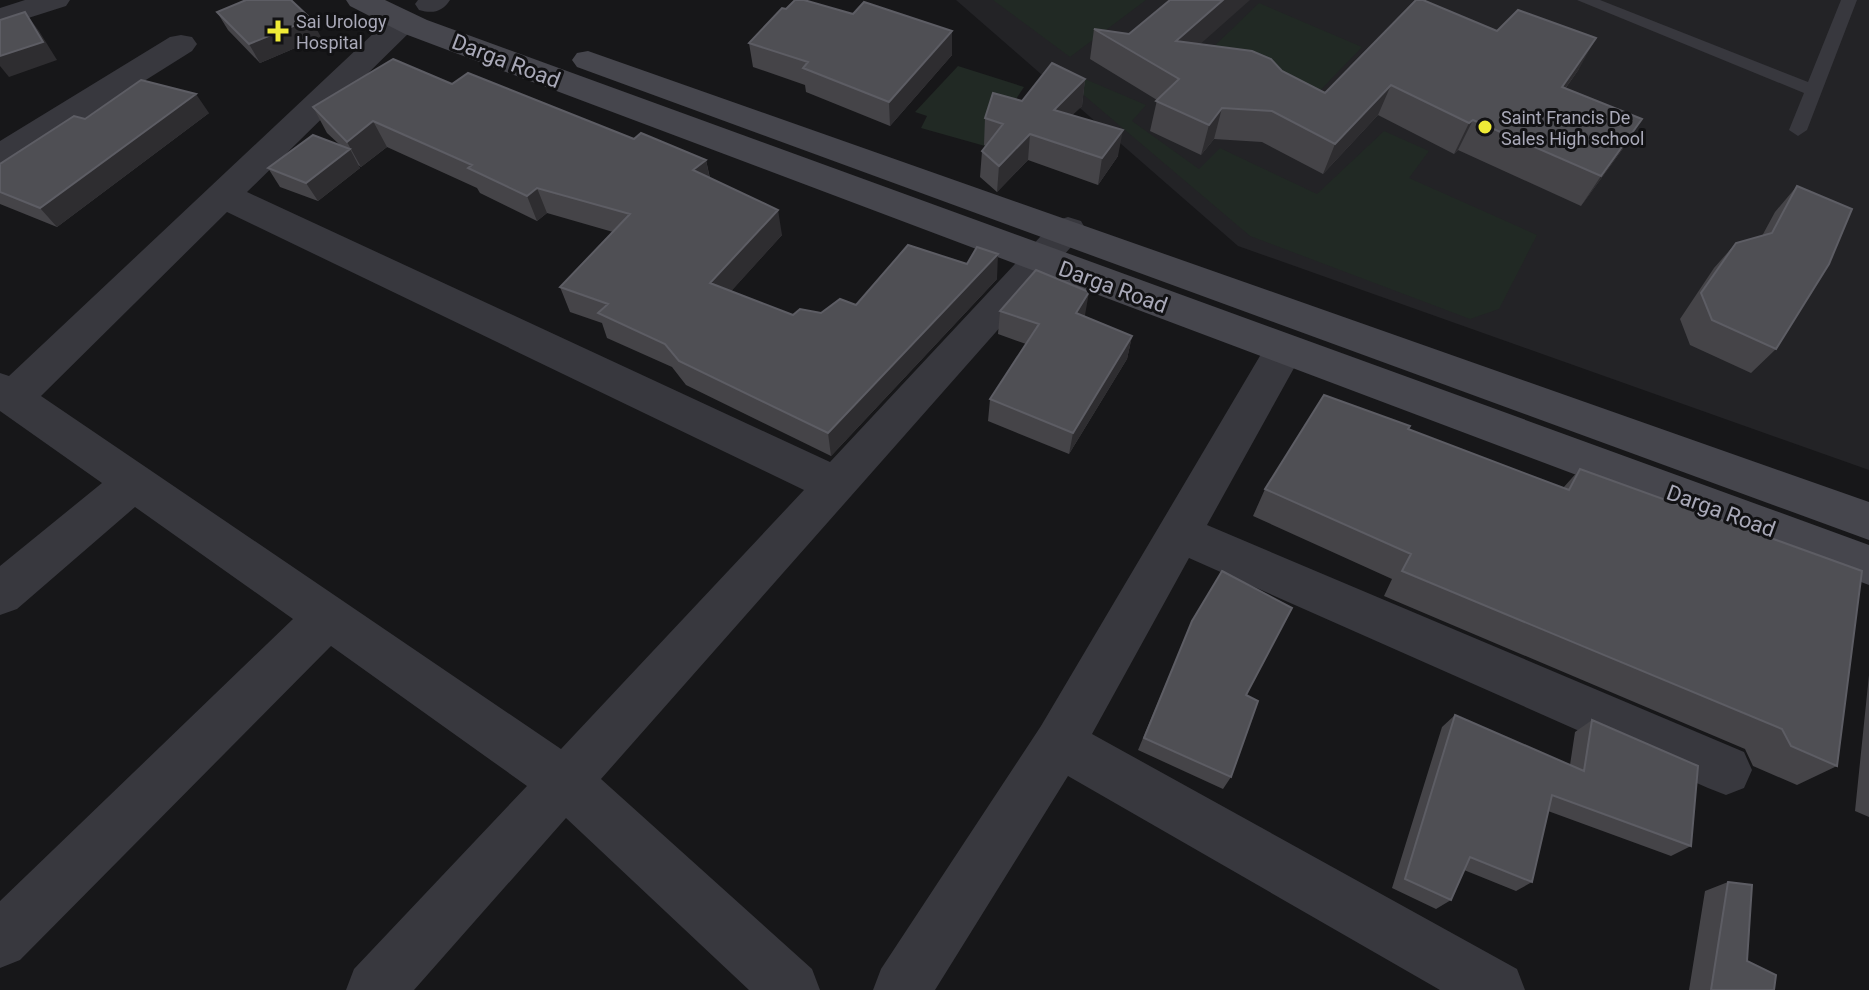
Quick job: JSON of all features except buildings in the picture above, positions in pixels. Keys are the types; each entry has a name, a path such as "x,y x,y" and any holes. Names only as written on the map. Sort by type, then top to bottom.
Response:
{"main road":[{"name":"Darga Road","path":"361,0 423,6 1053,245 1869,521"},
{"name":"Darga Road","path":"1053,245 1284,350 1869,565"}],"street":[{"path":"423,6 6,394 564,781 791,990"},
{"path":"1,154 181,44"},
{"path":"222,195 834,484"},
{"path":"375,990 1053,245"},
{"path":"902,990 1059,743 1284,350"},
{"path":"0,594 134,482"},
{"path":"1179,533 1726,770"},
{"path":"0,940 328,617"},
{"path":"1059,743 1463,982"}],"lane":[{"path":"1585,0 1814,91"},
{"path":"1798,130 1849,0"}],"shaded area":[{"name":"Saint Francis De Sales High school","path":"956,0 1869,0 1869,470 1238,246"},
{"path":"993,0 1146,0 1070,57"},
{"path":"1259,3 1362,47 1305,106 1201,59"},
{"path":"958,66 1024,87 985,146 921,128 927,116 915,112"},
{"path":"1085,79 1146,105 1132,121 1199,169 1220,148 1317,194 1384,131 1429,151 1409,178 1537,235 1499,309 1470,319 1250,236 1073,86"}],"place":[{"name":"Sai Urology Hospital","path":"278,31"},
{"name":"Saint Francis De Sales High school","path":"1485,127"}]}
